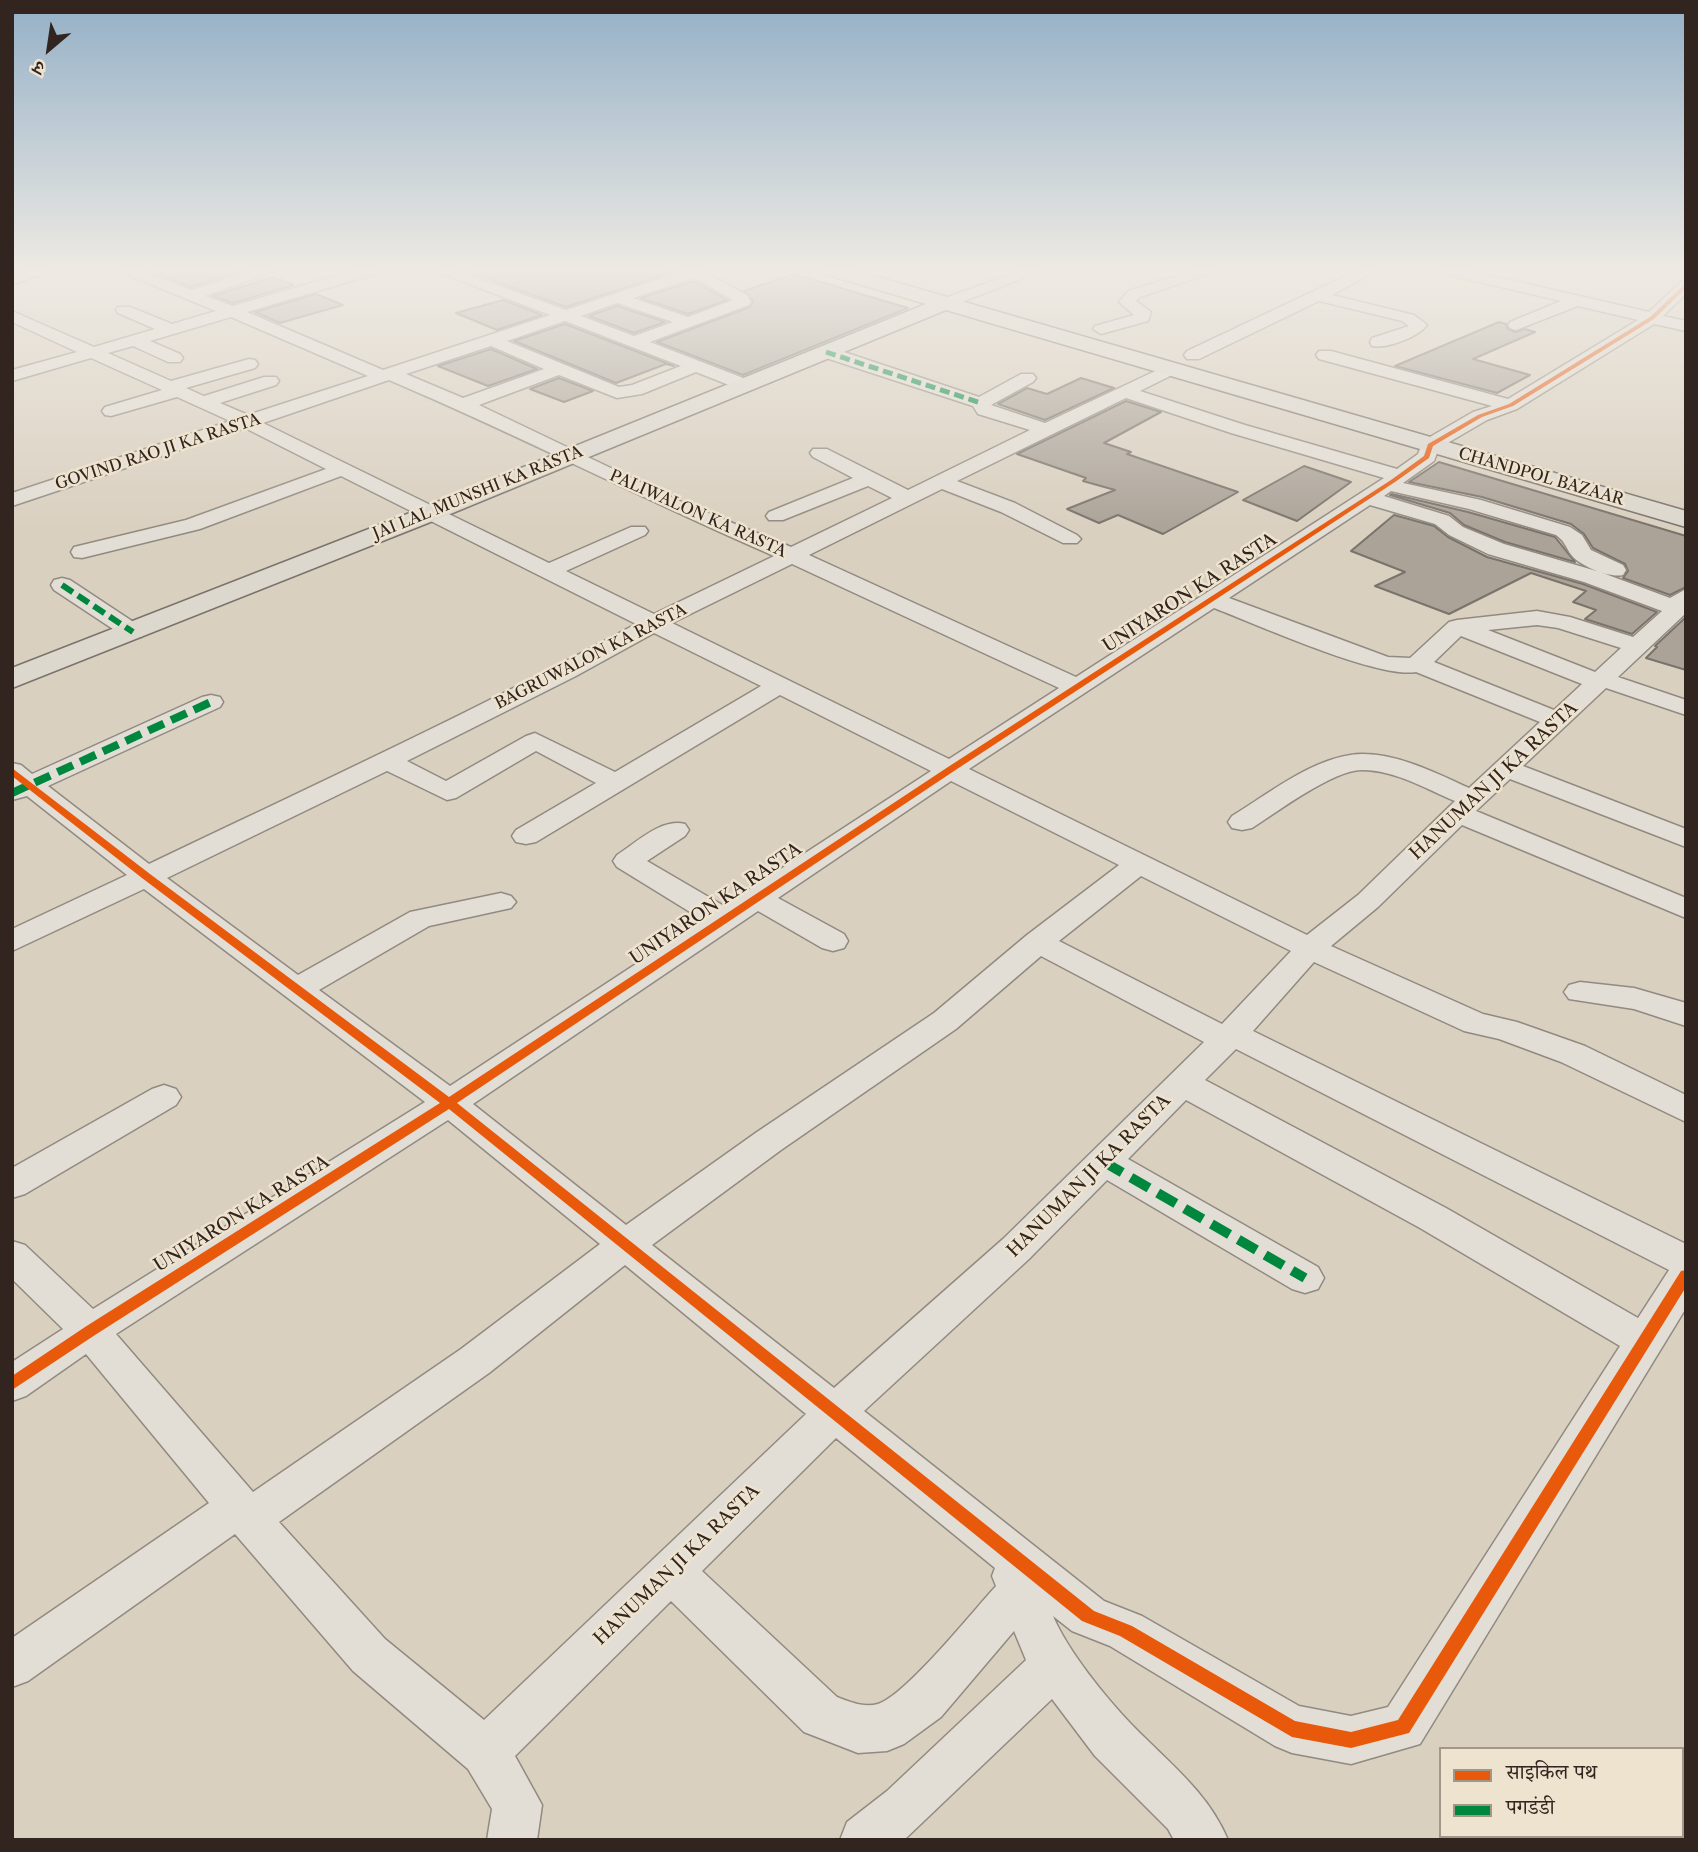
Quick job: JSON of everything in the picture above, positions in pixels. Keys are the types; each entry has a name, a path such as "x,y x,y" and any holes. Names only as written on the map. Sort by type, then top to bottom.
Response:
{"main road":[{"name":"JAI LAL MUNSHI KA RASTA","path":"12,679 429,514 815,356"},
{"name":"CHANDPOL BAZAAR","path":"1122,356 1442,438 1647,485"},
{"name":"CHANDPOL BAZAAR","path":"1197,356 1686,519"}],"street":[{"path":"12,376 82,356"},
{"path":"102,356 247,422 429,514 656,622 1310,948 1475,1023 1506,1030 1573,1054 1686,1110"},
{"name":"PALIWALON KA RASTA","path":"337,356 381,375 390,374 462,405 677,507 793,556 1078,687"},
{"name":"GOVIND RAO JI KA RASTA","path":"12,500 442,356"},
{"path":"530,356 617,393 636,390 696,366"},
{"path":"671,356 745,385"},
{"path":"839,356 981,403 1027,378"},
{"path":"1330,356 1510,405"},
{"path":"1442,438 1510,405 1589,356"},
{"path":"111,411 249,364"},
{"path":"462,405 559,369"},
{"name":"BAGRUWALON KA RASTA","path":"12,941 387,761 567,671 656,622 1168,370"},
{"path":"204,402 270,381"},
{"path":"1124,391 1248,432 1334,455 1456,531 1496,549 1618,586 1682,602"},
{"path":"981,403 984,410 1048,430"},
{"name":"UNIYARON KA RASTA","path":"12,1384 90,1331 449,1103 951,769 1385,486 1427,457 1442,438"},
{"path":"820,453 909,499"},
{"path":"82,552 193,525 343,469"},
{"path":"776,516 868,479"},
{"path":"943,483 1000,503 1070,539"},
{"path":"1385,486 1474,504 1563,531 1575,539 1582,554 1618,572 1618,586"},
{"path":"548,571 638,531"},
{"path":"62,585 133,632"},
{"path":"1212,599 1382,663 1403,667 1418,664 1457,627 1537,618 1562,622 1637,646"},
{"name":"HANUMAN JI KA RASTA","path":"485,1752 833,1414 1016,1249 1229,1037 1310,948 1368,901 1682,602"},
{"path":"1457,627 1600,680 1686,708"},
{"path":"1418,664 1557,720"},
{"path":"526,836 781,684"},
{"path":"18,783 211,702"},
{"path":"387,761 447,792 535,741 615,783"},
{"path":"1242,822 1336,768 1359,762 1383,765 1406,772 1465,806 1686,909"},
{"path":"1506,768 1686,839"},
{"path":"18,783 449,1103 833,1414 1012,1571 1088,1616 1126,1631 1292,1729 1350,1740 1403,1727 1686,1275"},
{"path":"675,830 627,861 725,920"},
{"path":"12,1665 475,1361 624,1246 769,1141 936,1028 1038,942 1139,863"},
{"path":"757,898 833,941"},
{"path":"297,989 420,919 501,902"},
{"path":"1038,942 1686,1261"},
{"path":"1580,992 1613,993 1655,1003 1686,1015"},
{"path":"1183,1083 1433,1219 1644,1341"},
{"path":"12,1185 164,1097"},
{"path":"1104,1162 1305,1278"},
{"path":"12,1255 90,1331 243,1513 369,1655 485,1752 517,1805 512,1840"},
{"path":"671,1571 821,1715 858,1729 887,1727 924,1700 1012,1571"},
{"path":"1012,1571 1047,1656 1112,1739 1185,1812 1203,1840"},
{"path":"865,1840 904,1808 1054,1665"}],"building":[{"path":"468,356 508,356 537,369 488,386 438,366"},
{"path":"551,356 649,356 674,366 666,364 616,383"},
{"path":"695,356 789,356 743,375"},
{"path":"1418,356 1479,356 1473,359 1530,375 1497,393 1395,366"},
{"path":"559,378 593,391 564,402 530,389"},
{"path":"1081,378 1114,388 1045,420 998,404 1027,388 1047,394"},
{"path":"1126,401 1161,412 1104,443 1131,452 1127,454 1238,492 1163,534 1118,515 1099,523 1067,509 1115,490 1083,481 1086,478 1017,454"},
{"path":"1439,462 1686,536 1686,587 1670,595 1623,578 1628,571 1625,564 1593,548 1584,534 1571,524 1482,497 1409,482"},
{"path":"1304,466 1351,482 1297,521 1243,500"},
{"path":"1390,495 1555,537 1575,562 1505,542 1464,525 1450,513"},
{"path":"1394,515 1434,526 1448,537 1487,557 1583,584 1657,612 1632,634 1585,619 1596,610 1573,602 1586,591 1531,573 1449,614 1375,586 1405,572 1351,551"},
{"path":"1686,617 1686,670 1646,658 1657,647 1655,646"}],"marked path":[{"path":"839,356 981,403"},
{"path":"62,585 133,632"},
{"path":"12,793 211,702"},
{"path":"1104,1162 1305,1278"}],"cycle path":[{"path":"12,1384 90,1331 449,1103 951,769 1393,481 1427,457 1430,445 1480,416 1511,405 1590,356"},
{"path":"12,771 146,876 449,1103 1088,1616 1126,1631 1292,1729 1351,1740 1403,1727 1686,1275"}]}
